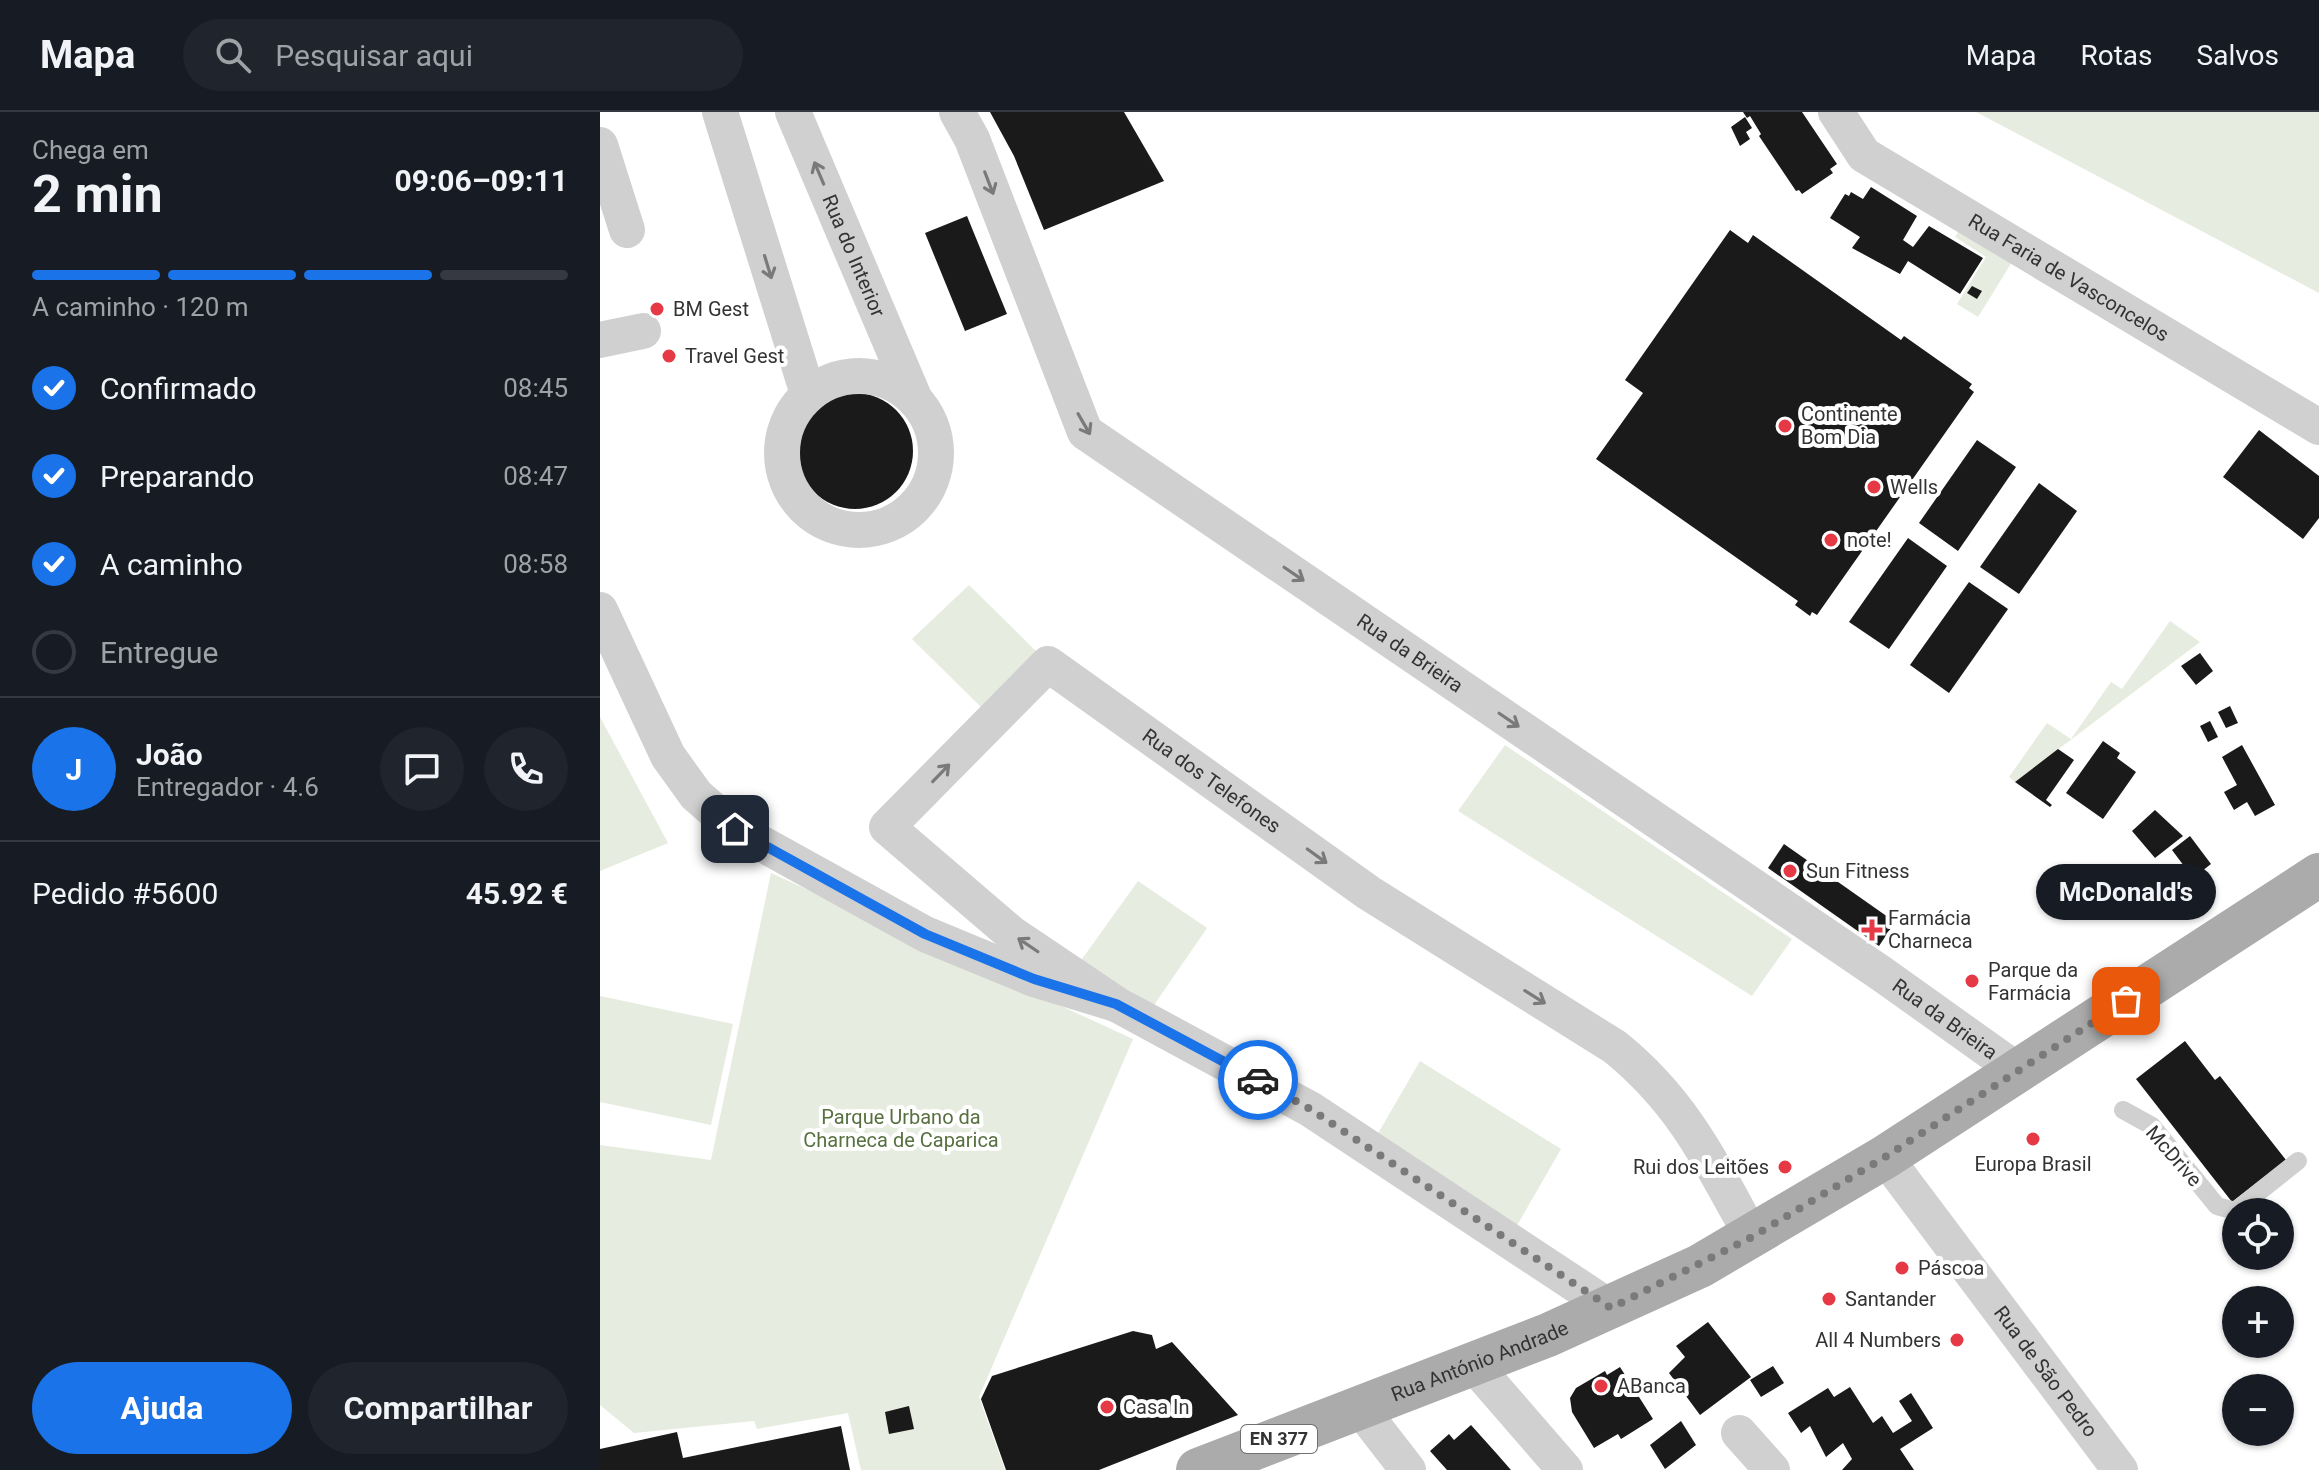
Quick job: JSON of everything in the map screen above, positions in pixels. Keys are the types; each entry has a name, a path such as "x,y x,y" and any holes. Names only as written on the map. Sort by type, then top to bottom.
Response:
{"main road":[{"name":"Rua António Andrade","path":"1198,1470 1611,1308 1752,1237 1885,1157 2319,875"}],"street":[{"path":"720,112 808,394 828,381 851,376 874,377 897,385 915,400"},
{"name":"Rua do Interior","path":"793,112 915,400 929,420 936,444 935,468 927,492 911,511 891,524 867,531 842,530 819,521 801,505 784,472 783,436 792,413 808,394"},
{"name":"Rua da Brieira","path":"957,112 972,139 1085,432 1882,974 2018,1071"},
{"name":"Rua Faria de Vasconcelos","path":"1836,112 1864,155 2319,427"},
{"path":"600,145 627,230"},
{"path":"600,340 643,331"},
{"path":"600,610 668,756 696,795 735,829 925,934 1034,979 1116,1004 1310,1109 1611,1308"},
{"name":"Rua dos Telefones","path":"1116,1004 1012,934 887,827 1048,664 1369,893 1615,1047 1650,1076 1695,1134 1752,1237"},
{"name":"Rua de São Pedro","path":"1885,1157 2120,1470"},
{"path":"1473,1364 1565,1470"},
{"path":"1360,1408 1408,1470"},
{"path":"1739,1433 1772,1470"}],"lane":[{"name":"McDrive","path":"2123,1110 2152,1126 2217,1206 2225,1211 2235,1211 2298,1161"}],"green space":[{"path":"1976,112 2319,112 2319,293"},
{"path":"1960,229 2012,262 1978,317 1957,304 1986,257 1955,237"},
{"path":"969,585 1037,652 981,707 912,639"},
{"path":"2170,621 2200,642 2015,782 2009,777 2047,723 2071,739 2111,682 2122,689"},
{"path":"600,717 668,843 600,871"},
{"path":"1505,745 1792,939 1752,996 1458,811"},
{"name":"Parque Urbano da Charneca de Caparica","path":"771,873 1133,1039 979,1397 1005,1470 861,1470 848,1413 757,1429 754,1421 634,1433 600,1405 600,1145 711,1160"},
{"path":"1138,881 1207,928 1154,1005 1080,962"},
{"path":"600,996 733,1024 711,1125 600,1102"},
{"path":"1420,1061 1561,1149 1515,1229 1376,1137"}],"building":[{"path":"990,112 1124,112 1164,181 1044,230 1014,156"},
{"path":"1743,112 1802,112 1837,164 1830,169 1833,173 1802,194 1796,191 1759,136 1761,134 1750,116 1747,118"},
{"path":"1745,117 1752,128 1746,132 1750,139 1740,146 1731,127"},
{"path":"1871,187 1917,216 1903,240 1913,247 1929,226 1983,258 1960,294 1908,261 1900,274 1852,248 1860,237 1830,218 1845,194 1849,196 1851,192 1863,199"},
{"path":"967,216 1007,314 965,331 925,233"},
{"name":"Continente Bom Dia","path":"1730,230 1748,243 1753,235 1901,340 1904,336 1972,384 1969,388 1974,392 1817,615 1812,612 1810,616 1795,605 1798,601 1596,459 1643,393 1625,380"},
{"path":"1972,286 1982,291 1977,299 1967,293"},
{"path":"855,393 877,398 896,410 908,429 913,451 908,473 896,492 877,504 855,509 833,504 814,492 802,473 797,451 802,429 814,410 833,398"},
{"path":"2259,430 2319,476 2319,518 2303,539 2223,477"},
{"path":"1977,440 2016,467 1958,551 1919,523"},
{"path":"2039,483 2077,511 2019,594 1980,567"},
{"path":"1908,538 1947,566 1889,649 1849,622"},
{"path":"1969,582 2008,609 1949,693 1910,665"},
{"path":"2200,653 2213,671 2196,685 2181,666"},
{"path":"2230,706 2238,723 2226,728 2218,712"},
{"path":"2210,721 2218,737 2208,742 2200,726"},
{"path":"2103,741 2120,753 2117,758 2136,772 2103,819 2066,793"},
{"path":"2242,745 2275,805 2255,816 2247,802 2234,810 2224,792 2237,785 2222,757"},
{"path":"2058,749 2074,760 2046,800 2052,805 2050,807 2015,782"},
{"path":"2155,810 2183,836 2155,858 2132,831"},
{"path":"2190,836 2211,864 2193,878 2172,850"},
{"path":"1784,844 1895,922 1879,946 1768,868"},
{"path":"2185,1041 2215,1080 2220,1076 2286,1160 2237,1198 2229,1198 2136,1079"},
{"path":"1708,1322 1751,1377 1700,1415 1669,1373 1685,1357 1676,1346"},
{"name":"Casa In","path":"1133,1331 1152,1335 1156,1349 1172,1342 1238,1415 1099,1470 1006,1470 981,1399 992,1376"},
{"path":"1773,1366 1784,1383 1761,1397 1750,1380"},
{"path":"1620,1367 1653,1419 1621,1439 1618,1434 1594,1448 1572,1412 1570,1398 1576,1388 1605,1371 1607,1375"},
{"path":"1850,1387 1873,1423 1882,1416 1893,1433 1912,1421 1899,1401 1911,1393 1933,1428 1900,1449 1914,1470 1842,1470 1852,1459 1843,1443 1826,1457 1810,1426 1801,1433 1788,1413 1828,1388 1834,1397"},
{"path":"909,1406 914,1429 889,1434 885,1412"},
{"path":"1681,1421 1696,1445 1665,1469 1650,1445"},
{"path":"1471,1425 1511,1470 1447,1470 1430,1451 1449,1434 1454,1440"},
{"path":"841,1426 850,1470 600,1470 600,1449 677,1432 683,1458"}],"way so far":[{"path":"1258,1080 1310,1109 1611,1308 1700,1266 1752,1237 1885,1157 2126,1001"}],"place":[{"name":"BM Gest","path":"657,309"},
{"name":"Travel Gest","path":"669,356"},
{"name":"Continente Bom Dia","path":"1785,426"},
{"name":"Wells","path":"1874,487"},
{"name":"note!","path":"1831,540"},
{"name":"Sun Fitness","path":"1790,871"},
{"name":"Farmácia Charneca","path":"1872,930"},
{"name":"Parque da Farmácia","path":"1972,981"},
{"name":"McDonald's","path":"2126,1001"},
{"name":"Europa Brasil","path":"2033,1139"},
{"name":"Rui dos Leitões","path":"1785,1167"},
{"name":"Páscoa","path":"1902,1268"},
{"name":"Santander","path":"1829,1299"},
{"name":"All 4 Numbers","path":"1957,1340"},
{"name":"ABanca","path":"1601,1386"},
{"name":"Casa In","path":"1107,1407"}],"route":[{"path":"735,829 925,934 1034,979 1116,1004 1258,1080"}]}
